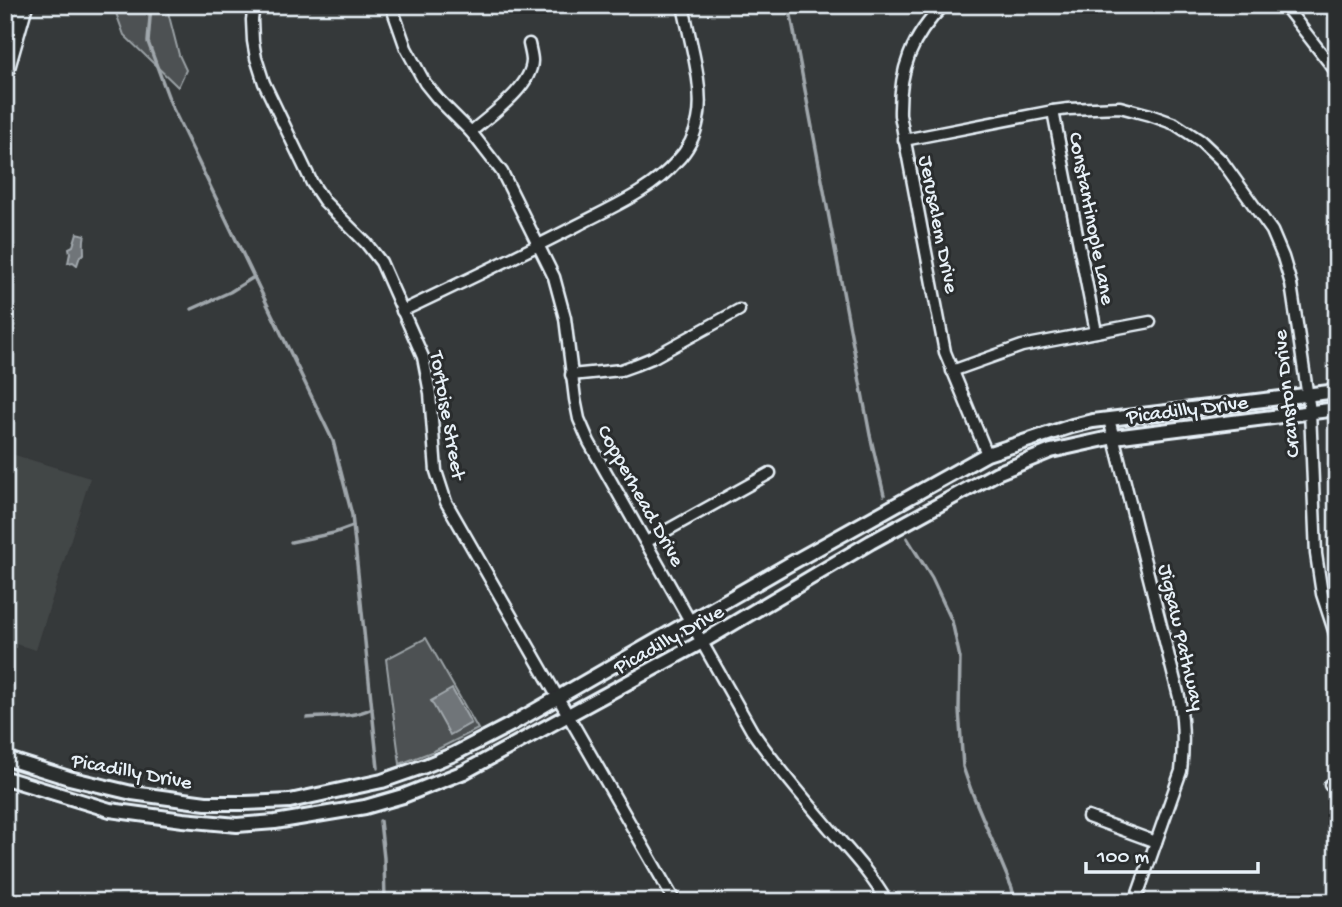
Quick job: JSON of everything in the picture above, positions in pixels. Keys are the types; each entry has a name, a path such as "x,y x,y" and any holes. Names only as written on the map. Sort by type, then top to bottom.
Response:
{"main road":[{"path":"5,75 25,5"}],"street":[{"name":"Tortoise Street","path":"254,5 253,41 261,76 312,183 324,201 381,262 423,357 430,393 436,471 446,502 675,902"},
{"name":"Copperhead Drive","path":"391,5 406,48 425,83 471,132 502,172 554,276 565,318 579,419 589,442 752,731 774,763 879,887 887,902"},
{"path":"402,311 539,245 633,195 668,170 686,150 696,129 700,104 683,5"},
{"name":"Jerusalem Drive","path":"944,5 924,28 906,61 900,115 942,339 952,371 987,454"},
{"path":"1284,5 1337,73"},
{"path":"471,132 515,95 532,62 529,44"},
{"name":"Cranston Drive","path":"904,140 1068,108 1120,107 1175,124 1201,141 1222,161 1272,231 1292,284 1310,411 1316,554 1322,594 1337,640"},
{"name":"Constantinople Lane","path":"1053,111 1096,332"},
{"path":"571,375 621,370 635,365 739,310"},
{"path":"952,371 1022,346 1150,322"},
{"name":"Picadilly Drive","path":"5,758 69,778 132,793 206,803 290,801 382,780 454,754 510,725 987,454 1072,426 1109,419 1337,391"},
{"name":"Picadilly Drive","path":"5,778 110,810 237,825 365,807 403,796 464,772 702,642 871,542 997,473 1051,451 1114,437 1337,409"},
{"name":"Jigsaw Pathway","path":"1109,419 1184,724 1181,771 1135,902"},
{"path":"646,542 770,473"},
{"path":"429,764 437,783"},
{"path":"1088,817 1156,842"}],"shaded area":[{"path":"118,5 170,5 168,12 179,55 186,70 178,87 124,35 116,13"},
{"path":"77,233 85,235 84,254 80,256 77,265 68,263 69,248 73,246"},
{"path":"5,452 90,478 36,650 5,641"},
{"path":"426,638 478,729 400,764 386,659"},
{"path":"452,689 471,723 450,735 431,701"}],"waterway":[{"path":"151,5 148,42 172,107 333,441 352,515 378,768"},
{"path":"789,5 870,435 884,495"},
{"path":"192,309 230,292 254,277"},
{"path":"291,542 353,526"},
{"path":"907,538 932,578 952,621 960,658 959,710 963,767 1012,888 1015,902"},
{"path":"307,718 349,715 372,708"},
{"path":"380,821 385,902"}]}
